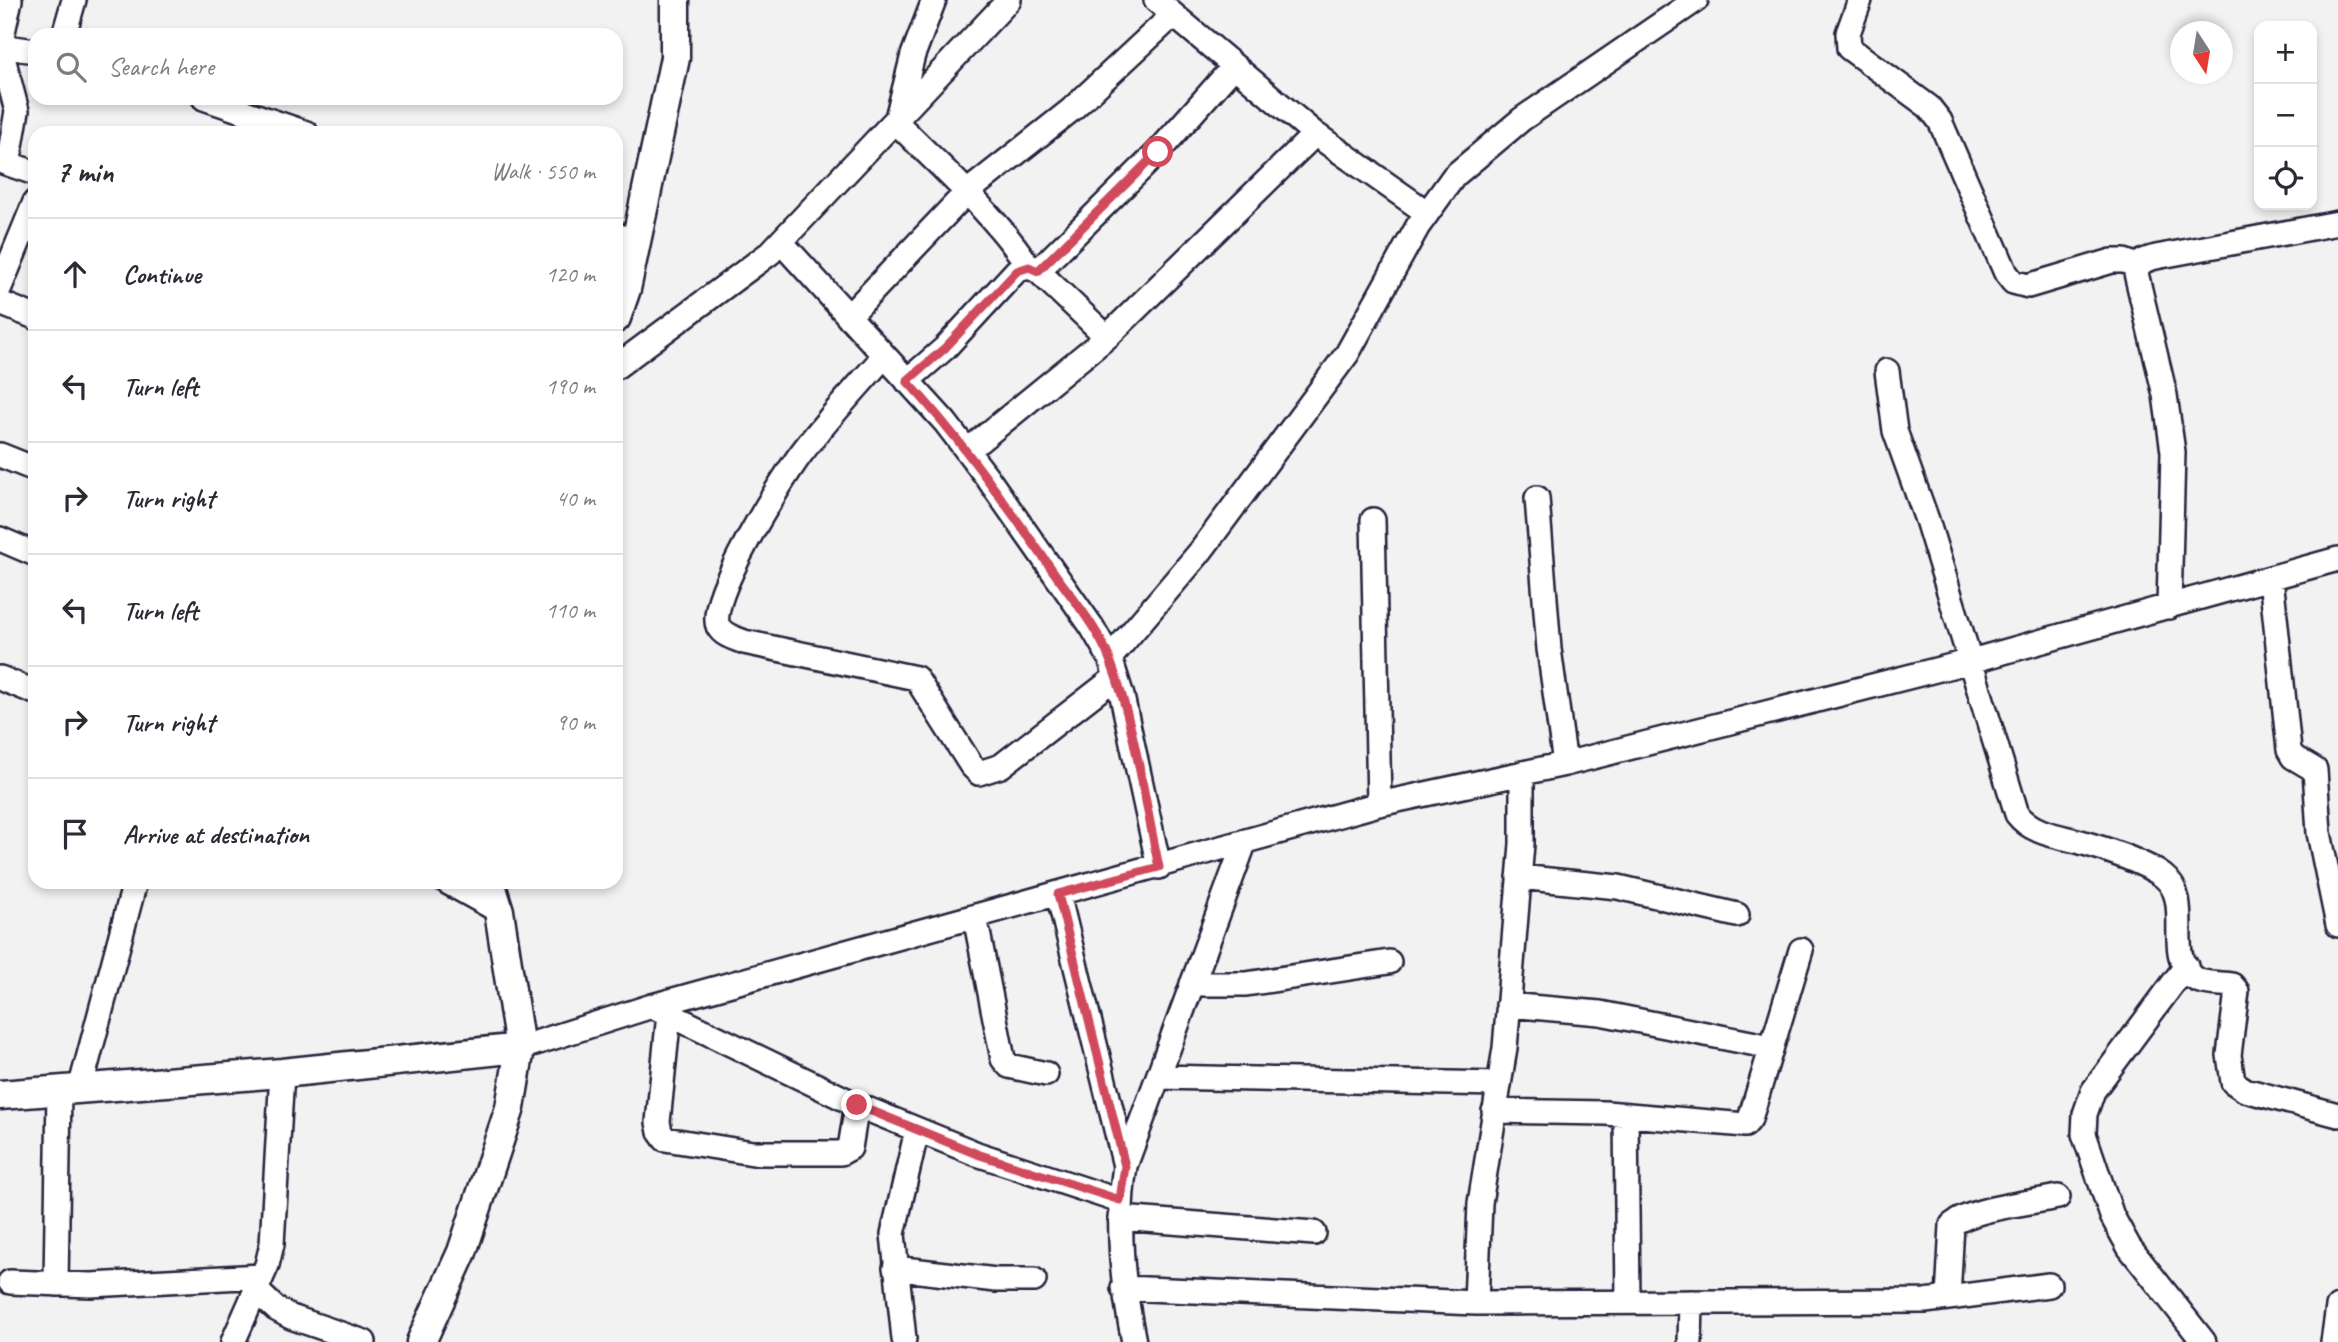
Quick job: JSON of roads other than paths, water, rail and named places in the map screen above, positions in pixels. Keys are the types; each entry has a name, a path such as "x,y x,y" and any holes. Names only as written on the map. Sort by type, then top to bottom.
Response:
{"street":[{"path":"10,0 0,46 17,111 4,162 28,171"},
{"path":"66,28 74,0"},
{"path":"623,262 626,238 676,58 675,0"},
{"path":"896,122 906,77 934,0"},
{"path":"623,362 734,281 780,242 1009,0"},
{"path":"884,356 800,454 769,502 727,579 716,610 717,624 724,634 744,642 916,678 971,765 979,773 1001,766 1113,667 1347,354 1426,212 1454,176 1522,119 1696,0"},
{"path":"1860,0 1848,33 1849,48 1930,107 1940,121 2006,273 2013,282 2028,286 2112,261 2138,265"},
{"path":"848,317 966,193 1071,110 1164,7 1315,134 1426,212"},
{"path":"0,46 28,50"},
{"path":"907,381 945,348 1017,271 1034,269 1158,152 1234,66"},
{"path":"224,105 286,126"},
{"path":"896,122 966,193 1034,269 1107,337"},
{"path":"967,451 1107,337 1315,134"},
{"path":"0,287 28,219"},
{"path":"2169,607 2173,453 2165,395 2136,273 2138,265 2143,260 2156,257 2338,223"},
{"path":"780,242 967,451 1092,627 1113,667 1159,867"},
{"path":"0,303 28,314"},
{"path":"1887,371 1895,431 1927,520 2017,814 2035,830 2086,843 2163,876 2173,887 2178,900 2180,944 2191,976 2201,981 2232,985 2237,991 2229,1055 2233,1082 2245,1090 2338,1115"},
{"path":"0,455 28,466"},
{"path":"1537,498 1549,649 1564,764"},
{"path":"1373,520 1379,804"},
{"path":"0,539 28,551"},
{"path":"0,1095 282,1073 520,1048 1379,804 1564,764 1970,662 2338,559"},
{"path":"2271,578 2289,750 2293,757 2315,770 2319,832 2338,925"},
{"path":"0,678 28,689"},
{"path":"1476,1303 1480,1203 1499,1084 1524,822 1522,773"},
{"path":"1134,1342 1124,1288 1120,1209 1125,1166 1245,841"},
{"path":"1519,877 1618,887 1737,915"},
{"path":"56,1284 69,1090 133,889"},
{"path":"460,889 499,911"},
{"path":"421,1342 462,1252 510,1108 520,1048 499,911 492,889"},
{"path":"1058,894 1125,1166"},
{"path":"975,917 1003,1059 1009,1066 1046,1074"},
{"path":"1494,1111 1626,1115 1745,1125 1753,1110 1801,950"},
{"path":"1192,984 1247,984 1388,962"},
{"path":"2186,966 2093,1091 2085,1114 2084,1134 2112,1216 2129,1247 2204,1342"},
{"path":"1508,1005 1600,1013 1771,1047"},
{"path":"660,1010 857,1105 1120,1209 1314,1233"},
{"path":"660,1010 658,1122 665,1139 753,1153 841,1153 850,1148 857,1105"},
{"path":"233,1342 272,1244 282,1073"},
{"path":"1158,1077 1499,1084"},
{"path":"1626,1115 1629,1302"},
{"path":"906,1341 895,1268 893,1234 917,1130"},
{"path":"1948,1298 1952,1225 1979,1214 2058,1197"},
{"path":"895,1268 996,1280 1034,1280"},
{"path":"10,1282 258,1282"},
{"path":"258,1282 276,1310 364,1342"},
{"path":"1124,1288 1476,1303 1925,1301 2049,1285"},
{"path":"1689,1342 1691,1302"},
{"path":"2333,1342 2338,1307"}]}
